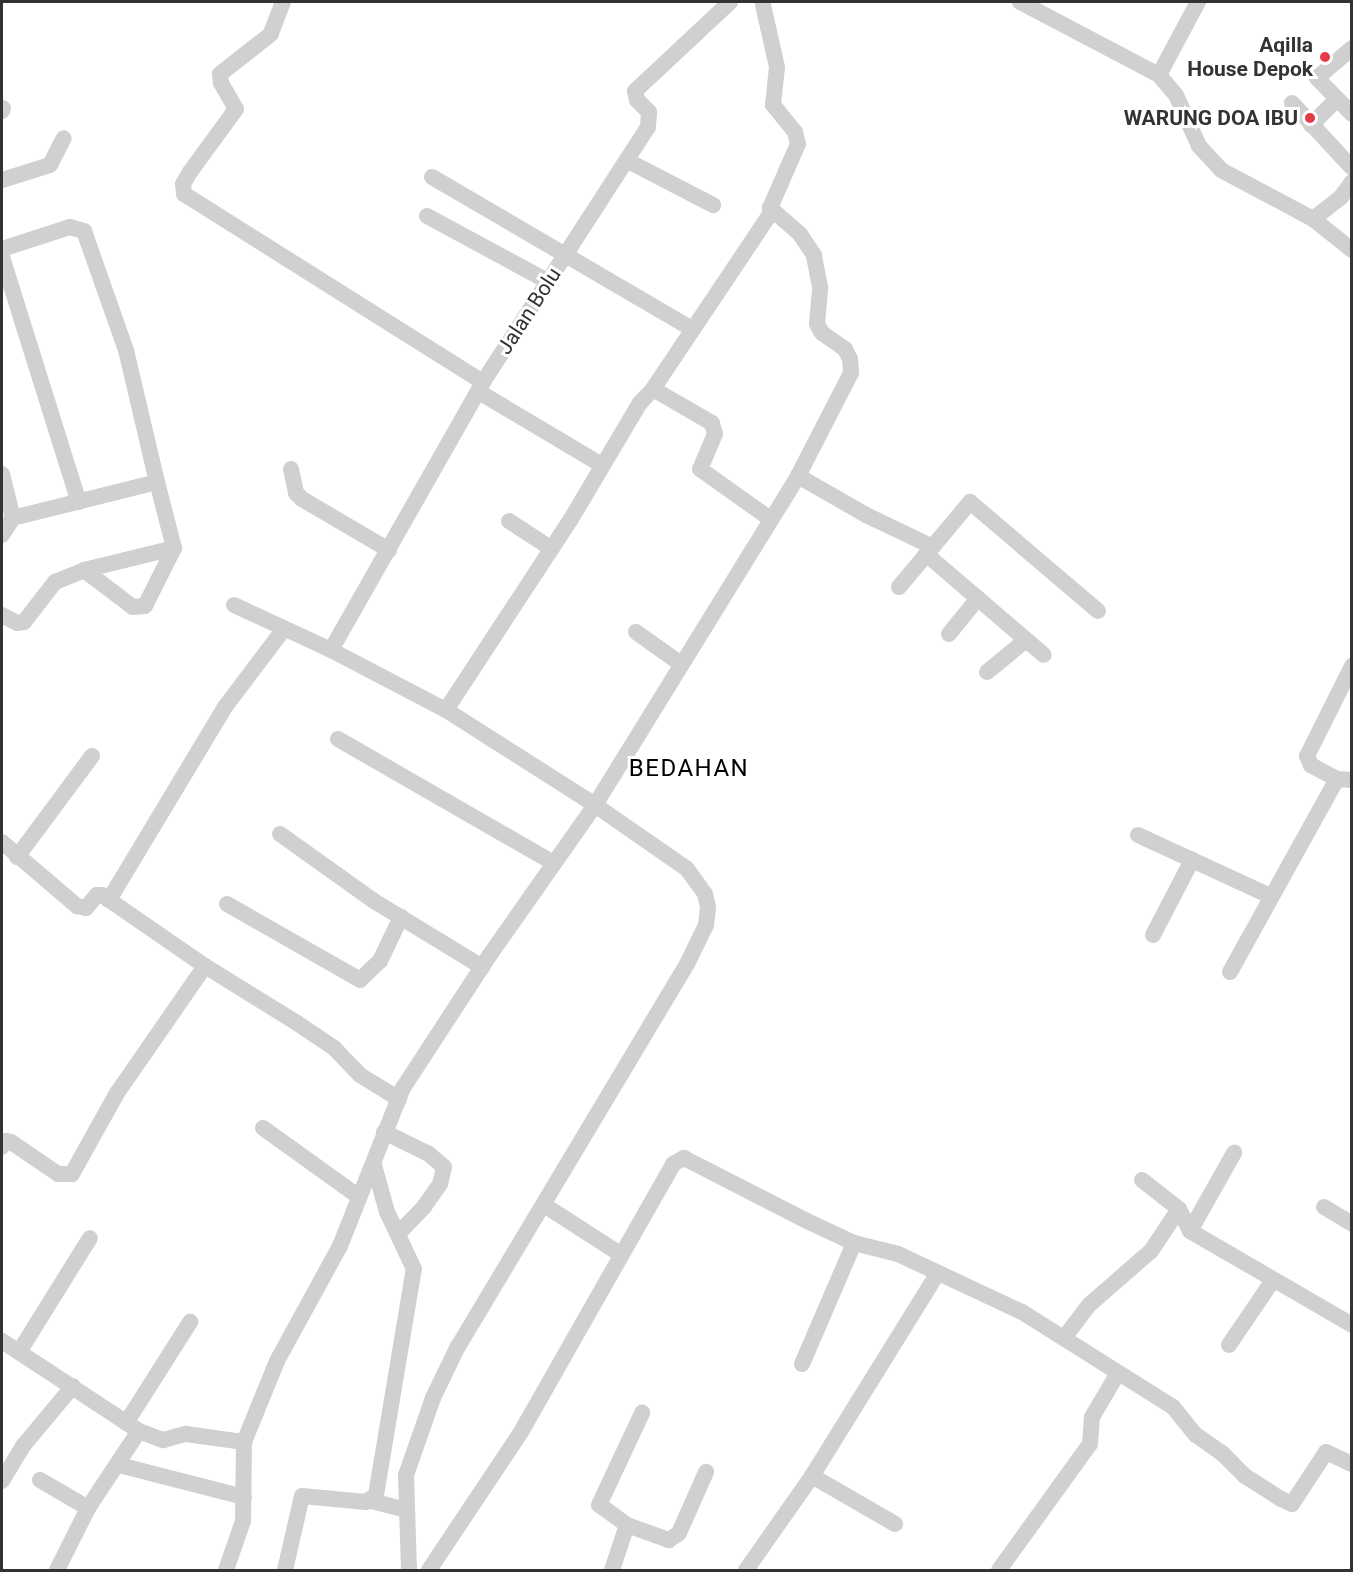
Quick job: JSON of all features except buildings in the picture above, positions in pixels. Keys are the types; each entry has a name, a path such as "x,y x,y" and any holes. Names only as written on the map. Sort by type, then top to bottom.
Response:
{"street":[{"path":"283,2 271,34 220,74 220,83 236,109 190,172 183,184 184,194 602,465"},
{"name":"Jalan Bolu","path":"331,650 481,387 628,161 651,119 635,96 640,84 730,2"},
{"path":"1020,2 1159,75 1171,88 1199,146 1212,162 1232,177 1313,219 1352,250"},
{"path":"1159,75 1198,2"},
{"path":"446,710 552,549 640,403 653,389 690,328 772,211 773,199 798,144 795,132 773,105 777,67 763,3"},
{"path":"1352,48 1317,78 1352,114"},
{"path":"1311,125 1336,100"},
{"path":"1292,103 1352,168"},
{"path":"2,180 50,165 64,138"},
{"path":"628,161 713,205"},
{"path":"432,177 690,328"},
{"path":"1313,219 1341,197 1352,182"},
{"path":"226,1570 243,1521 244,1442 265,1386 340,1246 399,1099 482,967 595,805 798,476 852,366 845,349 822,333 817,324 820,273 814,255 800,234 772,211"},
{"path":"427,216 549,282"},
{"path":"2,249 70,227 84,231 126,350 174,548 155,590 140,608 84,570"},
{"path":"2,257 79,502"},
{"path":"653,389 712,423 715,434 700,469 770,518"},
{"path":"291,469 296,493 310,506 389,550"},
{"path":"2,474 13,518"},
{"path":"798,476 929,550 978,598 1044,655"},
{"path":"2,535 13,518 157,482"},
{"path":"899,587 970,502 1098,611"},
{"path":"509,520 552,549"},
{"path":"2,615 17,623 24,622 55,582 84,570 174,548"},
{"path":"949,634 978,598"},
{"path":"234,605 282,630 331,650 446,710 595,805 687,869 705,894 706,924 544,1205 458,1346 433,1398 411,1454 406,1510 409,1570"},
{"path":"109,900 225,707 282,630"},
{"path":"636,632 681,664"},
{"path":"987,672 1026,640"},
{"path":"1230,972 1270,896 1344,780 1311,765 1307,756 1352,666"},
{"path":"338,739 554,863"},
{"path":"17,857 92,756"},
{"path":"280,834 401,917 482,967"},
{"path":"1138,835 1270,896"},
{"path":"2,842 77,906 86,908 99,894 205,966 334,1048 360,1075 399,1099"},
{"path":"1153,935 1192,860"},
{"path":"227,904 360,980 380,962 401,917"},
{"path":"3,1142 58,1174 72,1174 80,1165 117,1093 205,966"},
{"path":"263,1128 359,1197"},
{"path":"384,1132 429,1154 444,1167 440,1184 424,1207 398,1234"},
{"path":"1190,1231 1234,1154"},
{"path":"429,1570 521,1432 673,1164 684,1158 854,1243 898,1254 985,1293 1064,1338 1179,1412 1196,1435 1222,1453 1245,1476 1292,1504 1321,1455 1332,1454 1352,1464"},
{"path":"370,1501 378,1484 392,1386 414,1278 414,1269 398,1234 374,1165"},
{"path":"1142,1180 1179,1209 1190,1231 1352,1325"},
{"path":"544,1205 620,1254"},
{"path":"1324,1207 1352,1224"},
{"path":"1064,1338 1089,1305 1151,1251 1179,1209"},
{"path":"19,1352 90,1238"},
{"path":"802,1364 854,1243"},
{"path":"746,1570 812,1476 938,1273"},
{"path":"1229,1345 1273,1280"},
{"path":"57,1570 88,1508 119,1465 132,1427 190,1322"},
{"path":"2,1341 132,1427 163,1440 186,1434 244,1442"},
{"path":"999,1570 1090,1444 1092,1417 1118,1373"},
{"path":"2,1481 22,1446 73,1386"},
{"path":"642,1413 599,1505 627,1525 669,1540 679,1533 706,1472"},
{"path":"119,1465 244,1497"},
{"path":"812,1476 895,1524"},
{"path":"40,1480 88,1508"},
{"path":"285,1570 302,1496 370,1501 406,1510"},
{"path":"612,1570 627,1525"}],"place":[{"name":"Aqilla House Depok","path":"1325,57"},
{"name":"WARUNG DOA IBU","path":"1310,118"}],"district":[{"name":"BEDAHAN","path":"689,769"}]}
